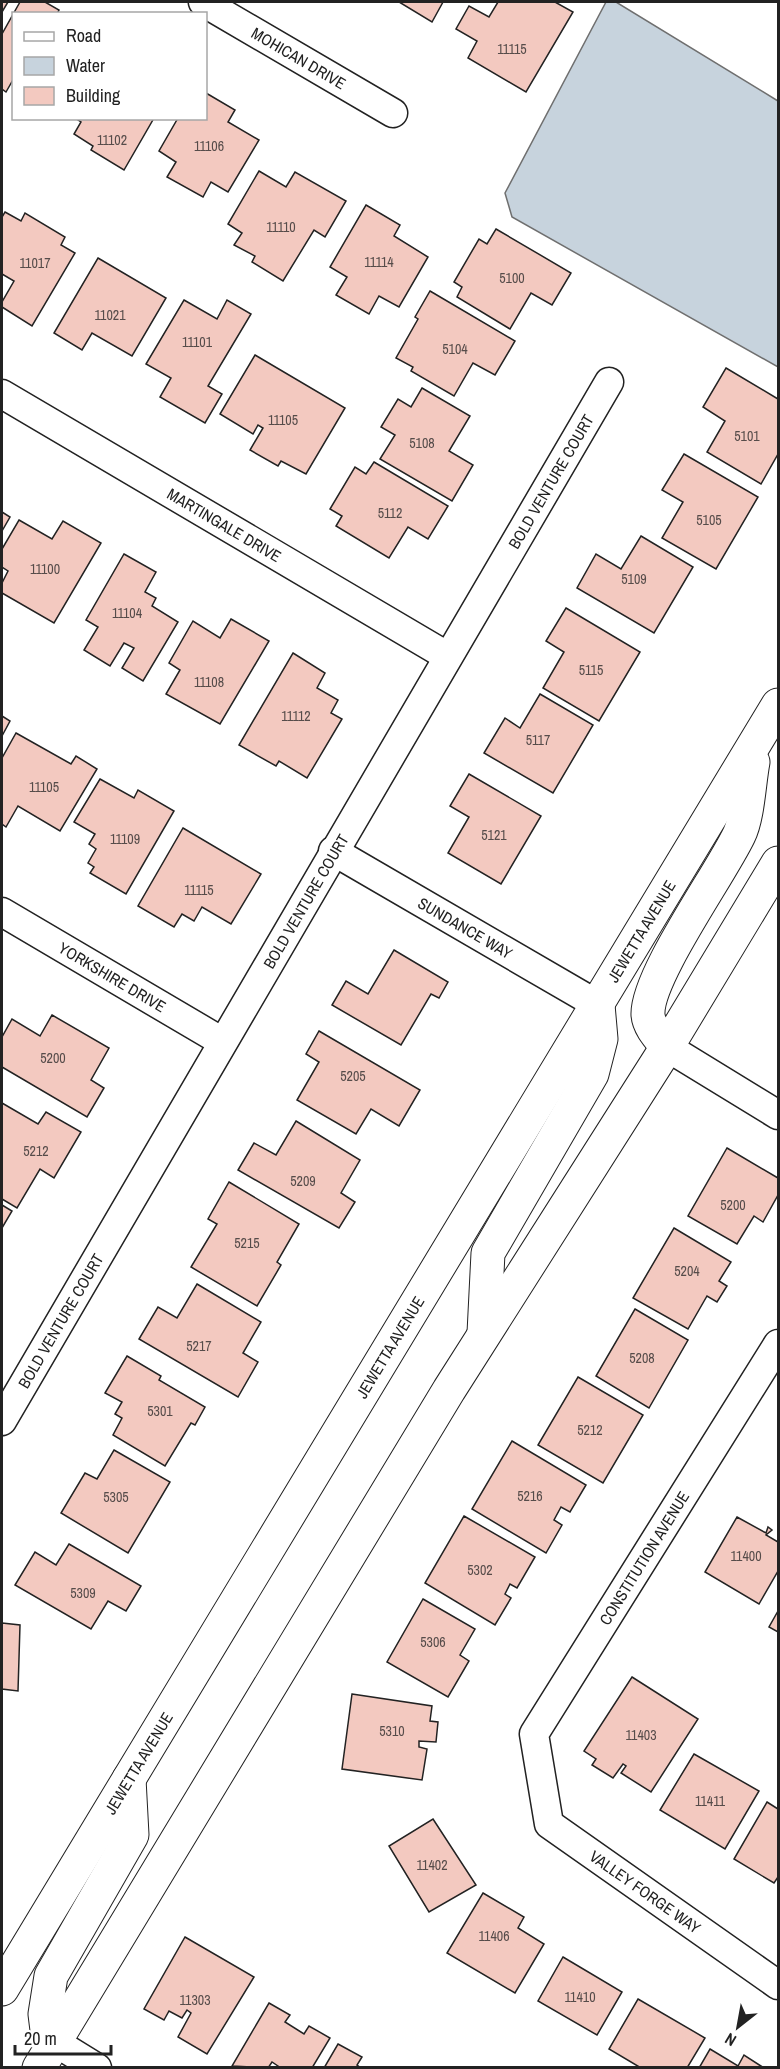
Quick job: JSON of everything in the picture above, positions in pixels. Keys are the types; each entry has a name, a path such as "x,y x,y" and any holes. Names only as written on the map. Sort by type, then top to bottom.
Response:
{"street":[{"name":"MOHICAN DRIVE","path":"203,2 393,113"},
{"name":"BOLD VENTURE COURT","path":"2,1421 221,1041 609,382"},
{"name":"MARTINGALE DRIVE","path":"2,394 447,656"},
{"name":"JEWETTA AVENUE","path":"2,1989 778,705"},
{"path":"756,743 741,832 662,970 650,1001 648,1016 652,1028 667,1047 778,1115"},
{"name":"SUNDANCE WAY","path":"333,851 598,1005"},
{"path":"47,2054 484,1335 667,1047 778,862"},
{"name":"YORKSHIRE DRIVE","path":"2,912 221,1041"},
{"path":"484,1335 488,1253 592,1074 601,1039 598,1005"},
{"name":"CONSTITUTION AVENUE","path":"542,1779 534,1734 778,1344"},
{"path":"47,2054 45,2014 51,1976 132,1835 129,1779"},
{"name":"VALLEY FORGE WAY","path":"542,1779 549,1824 778,1986"},
{"path":"47,2054 97,2067"}],"water":[{"path":"606,2 616,2 778,101 778,367 512,217 505,193"}],"building":[{"path":"2,2 8,2 2,12"},
{"path":"20,2 45,2 59,10 58,12 14,12"},
{"path":"399,2 443,2 432,22"},
{"path":"498,2 555,2 573,12 526,92 468,58 477,41 456,29 469,6 489,17"},
{"path":"12,16 12,82 6,92 2,89 2,34"},
{"path":"207,94 235,110 228,122 259,140 228,192 211,182 203,197 167,177 176,162 159,151 177,120 207,120"},
{"path":"78,120 153,120 124,170 91,150 93,146 74,134 81,122"},
{"path":"259,171 286,187 295,172 346,201 325,237 314,230 283,281 252,262 255,256 234,245 242,233 228,224"},
{"path":"366,205 400,225 394,236 428,257 399,307 379,296 369,314 336,295 347,277 330,267"},
{"path":"5,212 21,221 25,213 65,237 61,245 75,253 32,326 2,307 2,302 14,281 2,274 2,217"},
{"path":"496,229 571,273 552,305 531,293 510,329 457,297 462,287 454,282 479,239 487,244"},
{"path":"98,258 166,298 132,356 92,333 82,350 54,333"},
{"path":"430,291 515,341 495,375 473,363 454,396 411,371 413,367 396,358 418,319 415,317"},
{"path":"184,300 217,319 227,300 251,314 208,386 222,394 205,423 160,397 171,378 146,364"},
{"path":"255,355 345,408 306,474 281,461 278,466 250,450 263,428 258,425 253,434 220,414"},
{"path":"726,368 778,399 778,454 761,484 707,452 725,421 703,407"},
{"path":"422,388 470,416 449,451 473,465 452,501 380,459 395,435 381,427 398,399 411,407"},
{"path":"684,454 758,497 716,569 662,538 683,502 662,490"},
{"path":"374,462 448,506 428,539 408,527 389,558 336,526 342,516 330,509 355,467 366,474"},
{"path":"2,512 10,517 2,531"},
{"path":"19,520 52,539 63,521 101,543 54,623 2,593 2,583 8,571 2,567 2,549"},
{"path":"641,536 693,567 654,633 577,588 596,554 621,569"},
{"path":"124,554 156,572 145,592 156,598 152,606 178,622 143,681 122,668 134,648 124,643 110,666 84,650 98,627 86,620"},
{"path":"566,608 640,652 599,721 543,688 564,652 546,641"},
{"path":"231,619 269,641 220,724 166,694 180,670 169,663 193,621 220,638"},
{"path":"293,653 325,673 317,688 338,700 331,713 342,719 307,778 279,761 276,766 239,745"},
{"path":"540,694 593,725 553,793 484,753 505,718 520,728"},
{"path":"2,716 10,721 2,736"},
{"path":"16,733 71,764 76,756 97,769 60,831 18,806 6,827 2,824 2,758"},
{"path":"469,774 541,816 501,884 448,853 469,817 450,806"},
{"path":"100,779 134,798 138,790 174,811 126,894 90,873 94,867 88,863 96,849 89,844 95,834 74,822"},
{"path":"183,828 261,874 231,924 202,907 194,921 182,914 174,927 138,906"},
{"path":"394,950 448,982 439,998 431,994 401,1045 332,1005 346,981 368,994"},
{"path":"52,1015 109,1048 91,1080 104,1088 87,1117 2,1067 2,1037 12,1019 40,1036"},
{"path":"319,1031 420,1090 399,1126 371,1109 356,1134 297,1100 319,1062 306,1054"},
{"path":"2,1103 38,1124 46,1112 81,1132 54,1178 40,1169 17,1208 2,1199"},
{"path":"296,1121 360,1160 341,1193 355,1202 339,1228 238,1170 254,1143 276,1155"},
{"path":"727,1148 778,1178 778,1195 763,1222 754,1216 737,1244 688,1216"},
{"path":"229,1182 299,1224 277,1262 281,1265 257,1306 191,1267 217,1224 208,1219"},
{"path":"2,1205 12,1211 2,1228"},
{"path":"674,1228 731,1262 719,1281 727,1286 717,1302 707,1296 688,1329 633,1298"},
{"path":"197,1284 261,1322 243,1353 258,1362 238,1397 139,1339 158,1307 177,1318"},
{"path":"635,1309 688,1340 649,1408 596,1376"},
{"path":"127,1356 161,1376 159,1380 205,1407 195,1425 191,1423 165,1466 113,1435 122,1418 115,1414 122,1402 105,1393"},
{"path":"578,1377 643,1415 603,1483 538,1445"},
{"path":"512,1441 586,1485 570,1512 561,1507 554,1520 562,1525 546,1553 472,1509"},
{"path":"114,1450 170,1482 128,1553 61,1513 85,1473 97,1479"},
{"path":"464,1516 535,1557 517,1588 510,1584 505,1594 511,1598 495,1625 425,1583"},
{"path":"737,1517 766,1533 768,1527 772,1530 766,1535 778,1542 778,1571 759,1604 705,1572"},
{"path":"69,1544 141,1586 126,1611 108,1601 91,1629 15,1585 35,1552 56,1565"},
{"path":"423,1599 475,1629 460,1655 469,1661 448,1697 387,1662"},
{"path":"778,1611 778,1632 769,1627"},
{"path":"2,1623 20,1625 18,1691 2,1689"},
{"path":"632,1677 698,1719 651,1792 621,1773 626,1766 623,1764 613,1778 592,1765 596,1759 584,1751"},
{"path":"352,1694 432,1706 430,1721 438,1722 436,1742 419,1741 419,1747 427,1749 422,1780 342,1769"},
{"path":"694,1754 759,1791 725,1849 660,1810"},
{"path":"767,1802 778,1809 778,1877 774,1883 734,1859"},
{"path":"433,1819 476,1885 429,1912 389,1846"},
{"path":"483,1893 524,1917 518,1928 544,1944 515,1993 447,1953"},
{"path":"185,1937 254,1977 207,2054 178,2037 191,2013 187,2010 182,2018 169,2011 164,2020 144,2009"},
{"path":"563,1957 622,1992 597,2035 538,2001"},
{"path":"638,1999 705,2038 687,2068 641,2068 609,2049"},
{"path":"269,2003 290,2015 285,2022 304,2034 309,2026 330,2038 312,2068 281,2068 272,2062 268,2068 232,2066"},
{"path":"338,2044 362,2057 357,2065 361,2068 324,2068"},
{"path":"710,2049 738,2066 744,2055 764,2068 699,2068"}]}
